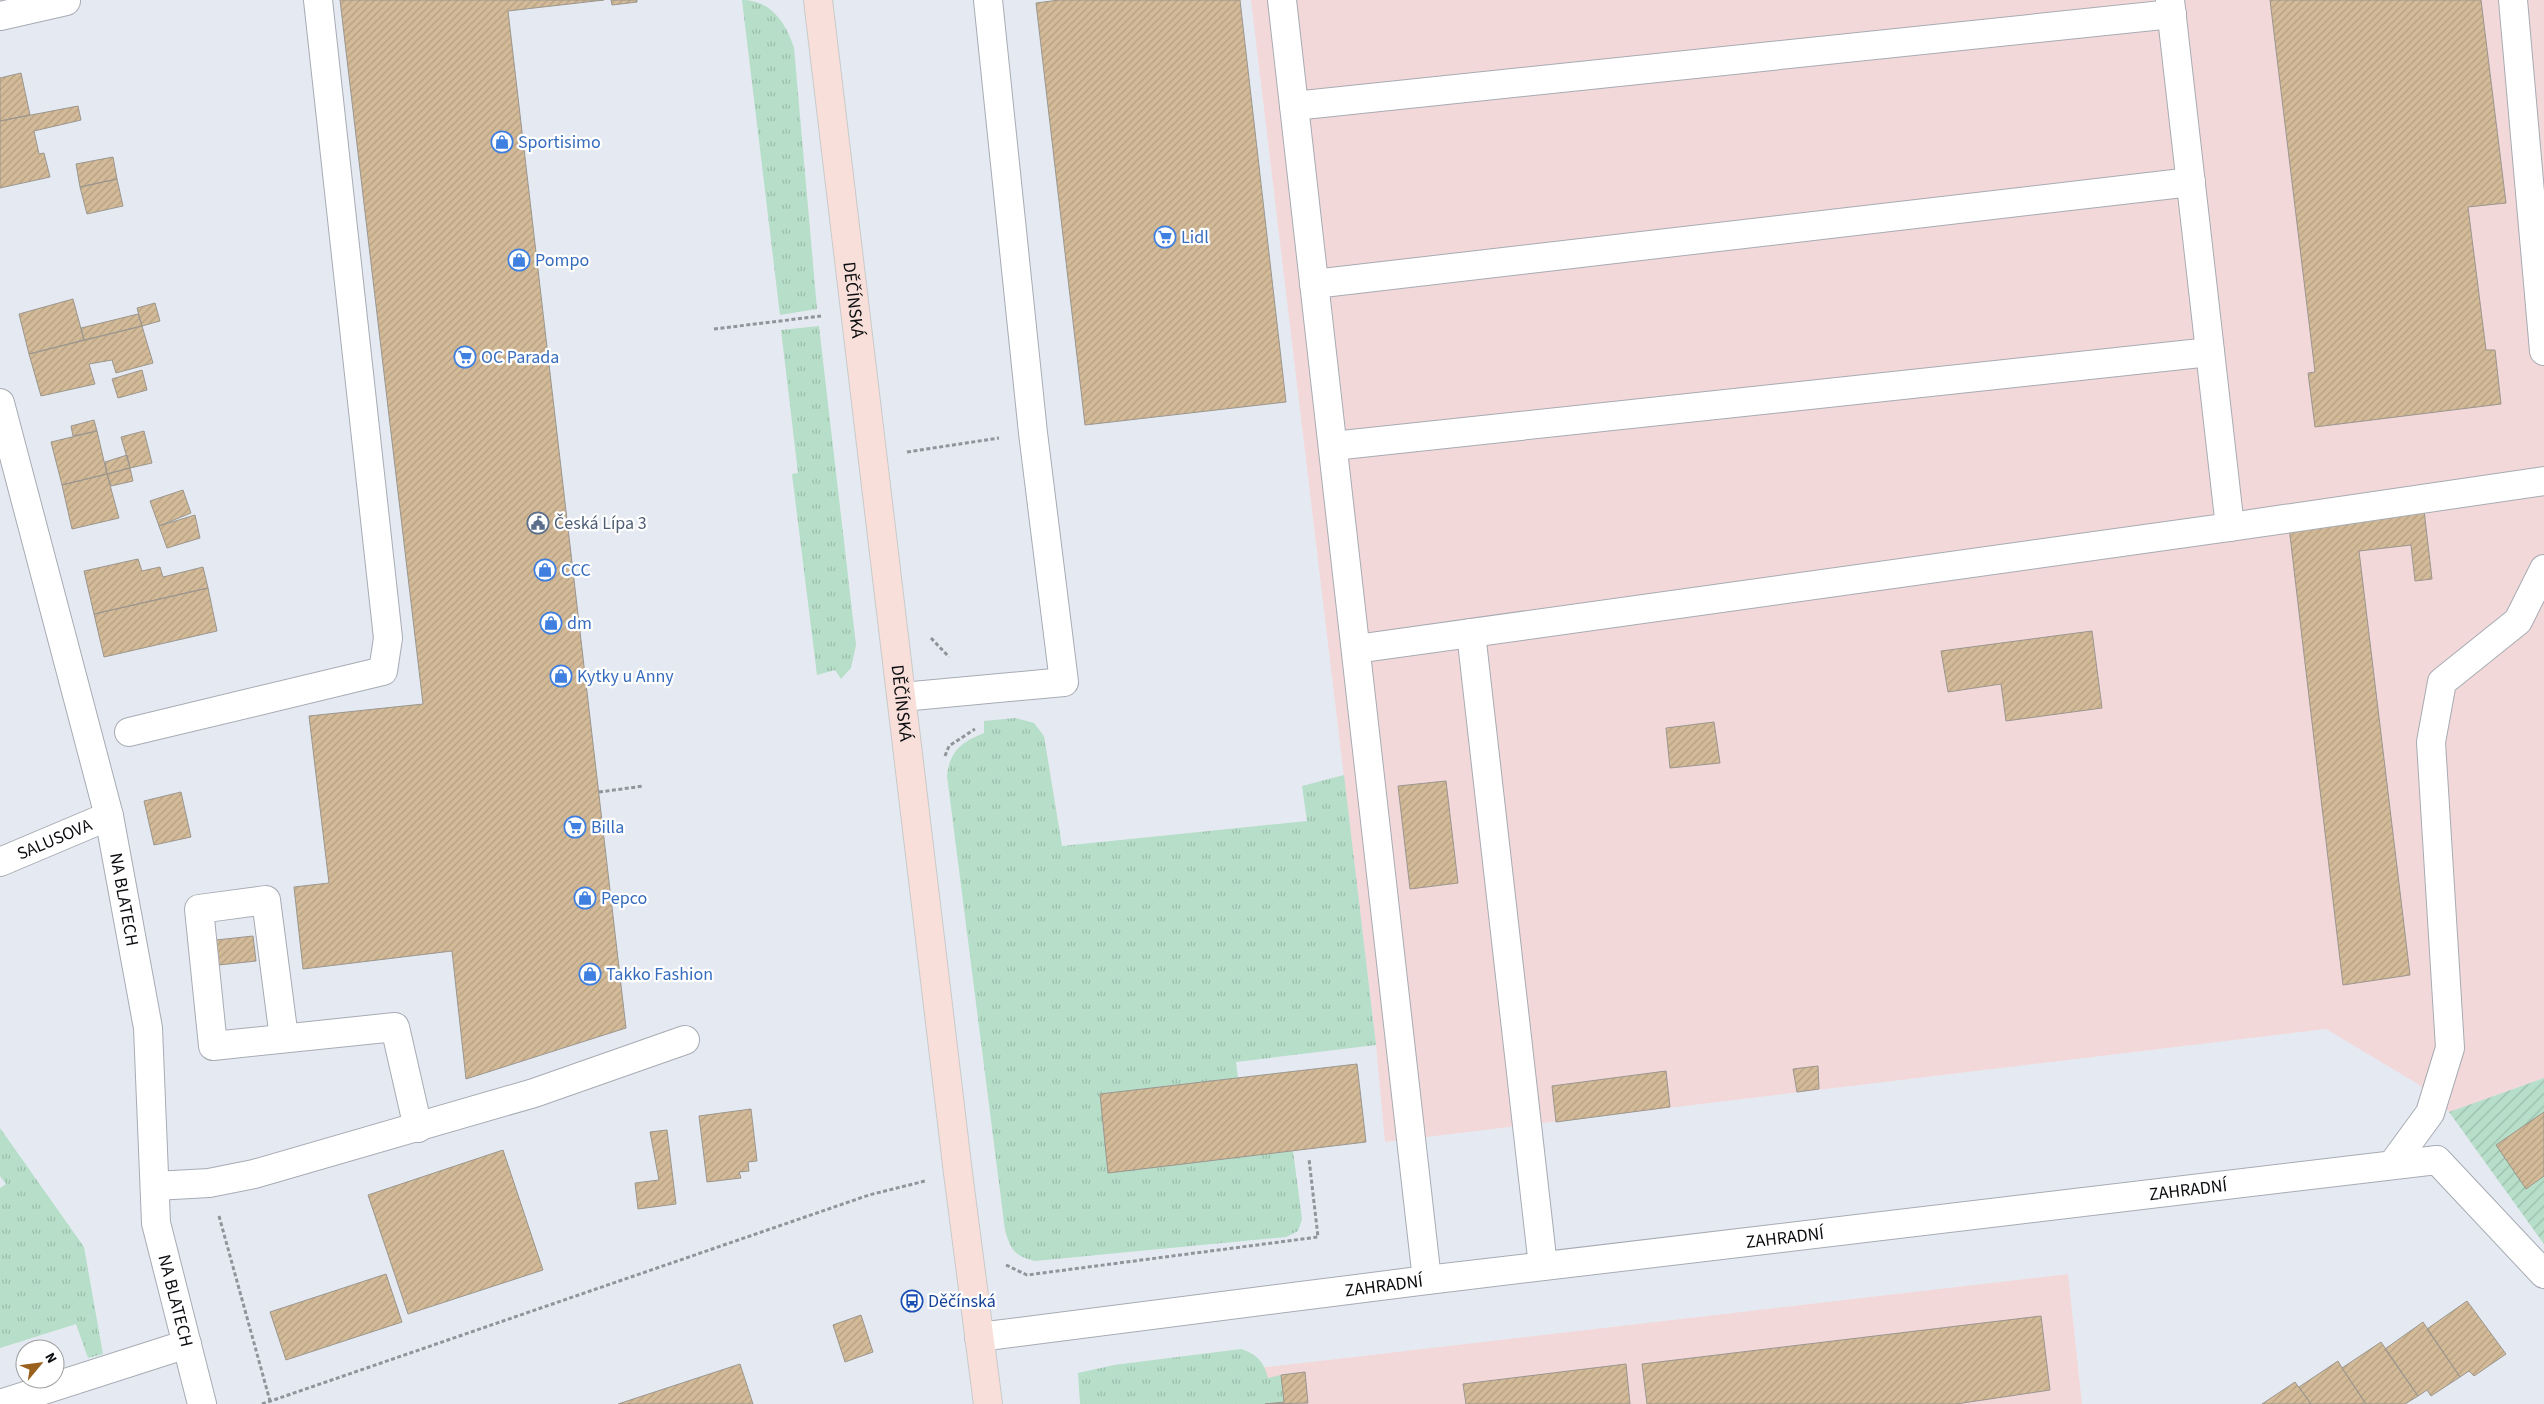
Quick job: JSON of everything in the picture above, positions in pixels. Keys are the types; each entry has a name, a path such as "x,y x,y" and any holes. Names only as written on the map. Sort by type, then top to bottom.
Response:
{"main road":[{"name":"DĚČÍNSKÁ","path":"818,0 988,1404"}],"street":[{"path":"129,732 383,671 388,638 318,0"},
{"path":"902,697 1064,682 1035,450 988,0"},
{"path":"1282,0 1427,1280"},
{"path":"2513,0 2544,350"},
{"path":"0,16 66,1"},
{"path":"1294,106 2171,7 2230,527"},
{"path":"1314,284 2191,182"},
{"path":"1333,446 2210,352"},
{"name":"NA BLATECH","path":"0,403 109,816 148,1028 156,1223 202,1404"},
{"path":"1356,649 2544,482"},
{"path":"2392,1165 2430,1113 2450,1048 2431,742 2442,682 2518,621 2544,569"},
{"path":"1472,633 1544,1266"},
{"name":"SALUSOVA","path":"0,862 109,816"},
{"path":"284,1038 266,900 199,909 213,1046 395,1027 418,1128"},
{"path":"155,1186 209,1183 254,1174 534,1094 685,1040"},
{"name":"ZAHRADNÍ","path":"980,1337 1427,1280 2437,1160 2544,1274"},
{"path":"0,1404 187,1344"}],"path":[{"path":"943,761 949,746 975,729"},
{"path":"599,792 644,786"},
{"path":"1003,1264 1027,1275 1318,1237 1309,1159"},
{"path":"209,1183 270,1401"},
{"path":"262,1404 886,1191"}],"shaded area":[{"path":"1251,0 2544,0 2544,1078 2449,1112 2418,1084 2326,1029 1385,1142 1376,1045"},
{"path":"2068,1274 2082,1404 1081,1404 1079,1389"}],"green space":[{"path":"742,0 761,4 776,15 787,30 794,48 817,309 780,315"},
{"path":"819,326 856,645 851,668 841,679 835,670 817,675 792,474 798,473 781,330"},
{"path":"1015,718 1034,723 1044,736 1062,846 1307,821 1302,786 1344,775 1376,1045 1236,1062 1238,1078 1100,1094 1108,1172 1293,1151 1302,1219 1298,1231 1286,1237 1035,1261 1022,1257 1014,1251 1009,1243 1005,1230 947,776 954,753 969,740 984,733 984,721"},
{"path":"2544,1078 2544,1244 2449,1112"},
{"path":"0,1128 84,1247 103,1354 88,1358 76,1324 28,1339 15,1339 15,1343 0,1348 0,1188 6,1184 0,1176"},
{"path":"1241,1349 1259,1359 1268,1378 1281,1375 1284,1402 1265,1404 1080,1404 1078,1373 1114,1365"}],"building":[{"name":"OC Parada","path":"340,0 604,0 508,11 626,1028 466,1079 452,951 303,969 294,887 329,883 309,716 423,704"},
{"path":"611,0 637,0 637,2 612,5"},
{"name":"Lidl","path":"1059,0 1240,0 1286,402 1085,425 1036,3"},
{"path":"2270,0 2481,0 2506,203 2468,207 2486,350 2495,350 2501,404 2315,427 2308,373 2315,372"},
{"path":"21,73 30,115 0,121 0,78"},
{"path":"78,106 81,120 34,131 39,154 44,153 50,177 0,188 0,121"},
{"path":"113,157 117,179 80,187 76,164"},
{"path":"117,179 123,206 87,214 80,187"},
{"path":"73,299 84,340 29,354 19,314"},
{"path":"155,303 160,321 142,326 137,308"},
{"path":"138,314 142,326 84,340 81,328"},
{"path":"142,326 153,363 116,373 112,360 89,364 95,384 41,396 29,354"},
{"path":"142,370 147,390 118,398 112,379"},
{"path":"94,420 97,431 73,436 71,426"},
{"path":"97,431 107,474 62,485 51,442"},
{"path":"144,431 152,463 130,468 121,437"},
{"path":"127,455 130,468 107,474 105,462"},
{"path":"130,468 133,481 111,486 107,474"},
{"path":"107,474 119,518 72,529 62,485"},
{"path":"183,490 191,513 159,526 150,501"},
{"path":"2424,510 2432,579 2415,581 2411,545 2359,551 2410,975 2343,985 2289,527"},
{"path":"195,515 200,538 167,548 159,526"},
{"path":"138,559 142,571 160,567 163,577 203,567 208,588 94,614 84,571"},
{"path":"208,588 217,631 104,657 94,614"},
{"path":"2092,631 2102,708 2006,721 2001,684 1948,692 1941,651"},
{"path":"1714,722 1720,763 1670,768 1666,728"},
{"path":"1446,781 1458,883 1410,889 1398,786"},
{"path":"181,792 191,837 154,845 144,801"},
{"path":"253,936 256,961 219,965 216,940"},
{"path":"1357,1064 1366,1142 1108,1173 1100,1094"},
{"path":"1818,1066 1819,1089 1797,1092 1793,1069"},
{"path":"1666,1071 1670,1107 1556,1122 1552,1086"},
{"path":"751,1109 757,1161 748,1162 749,1171 739,1172 741,1178 707,1182 699,1116"},
{"path":"2544,1112 2544,1176 2526,1189 2496,1145"},
{"path":"667,1130 676,1204 638,1209 635,1183 659,1180 650,1132"},
{"path":"503,1150 543,1270 408,1314 368,1195"},
{"path":"386,1274 402,1322 286,1360 270,1312"},
{"path":"2467,1301 2506,1354 2474,1376 2469,1371 2460,1377 2427,1329"},
{"path":"861,1315 873,1352 845,1362 833,1325"},
{"path":"2041,1316 2050,1390 1956,1404 1647,1404 1642,1364"},
{"path":"2423,1322 2460,1377 2431,1396 2427,1390 2418,1396 2385,1349"},
{"path":"2381,1342 2418,1396 2405,1404 2366,1404 2342,1368"},
{"path":"2338,1361 2366,1404 2311,1404 2299,1387"},
{"path":"740,1364 753,1404 618,1404"},
{"path":"1626,1364 1630,1404 1466,1404 1463,1384"},
{"path":"1305,1372 1308,1403 1265,1404 1284,1402 1281,1375"},
{"path":"2295,1382 2311,1404 2262,1404"}],"place":[{"name":"Sportisimo","path":"502,142"},
{"name":"Lidl","path":"1165,237"},
{"name":"Pompo","path":"519,260"},
{"name":"OC Parada","path":"465,357"},
{"name":"Česká Lípa 3","path":"538,523"},
{"name":"CCC","path":"545,570"},
{"name":"dm","path":"551,623"},
{"name":"Kytky u Anny","path":"561,676"},
{"name":"Billa","path":"575,827"},
{"name":"Pepco","path":"585,898"},
{"name":"Takko Fashion","path":"590,974"},
{"name":"Děčínská","path":"912,1301"}]}
